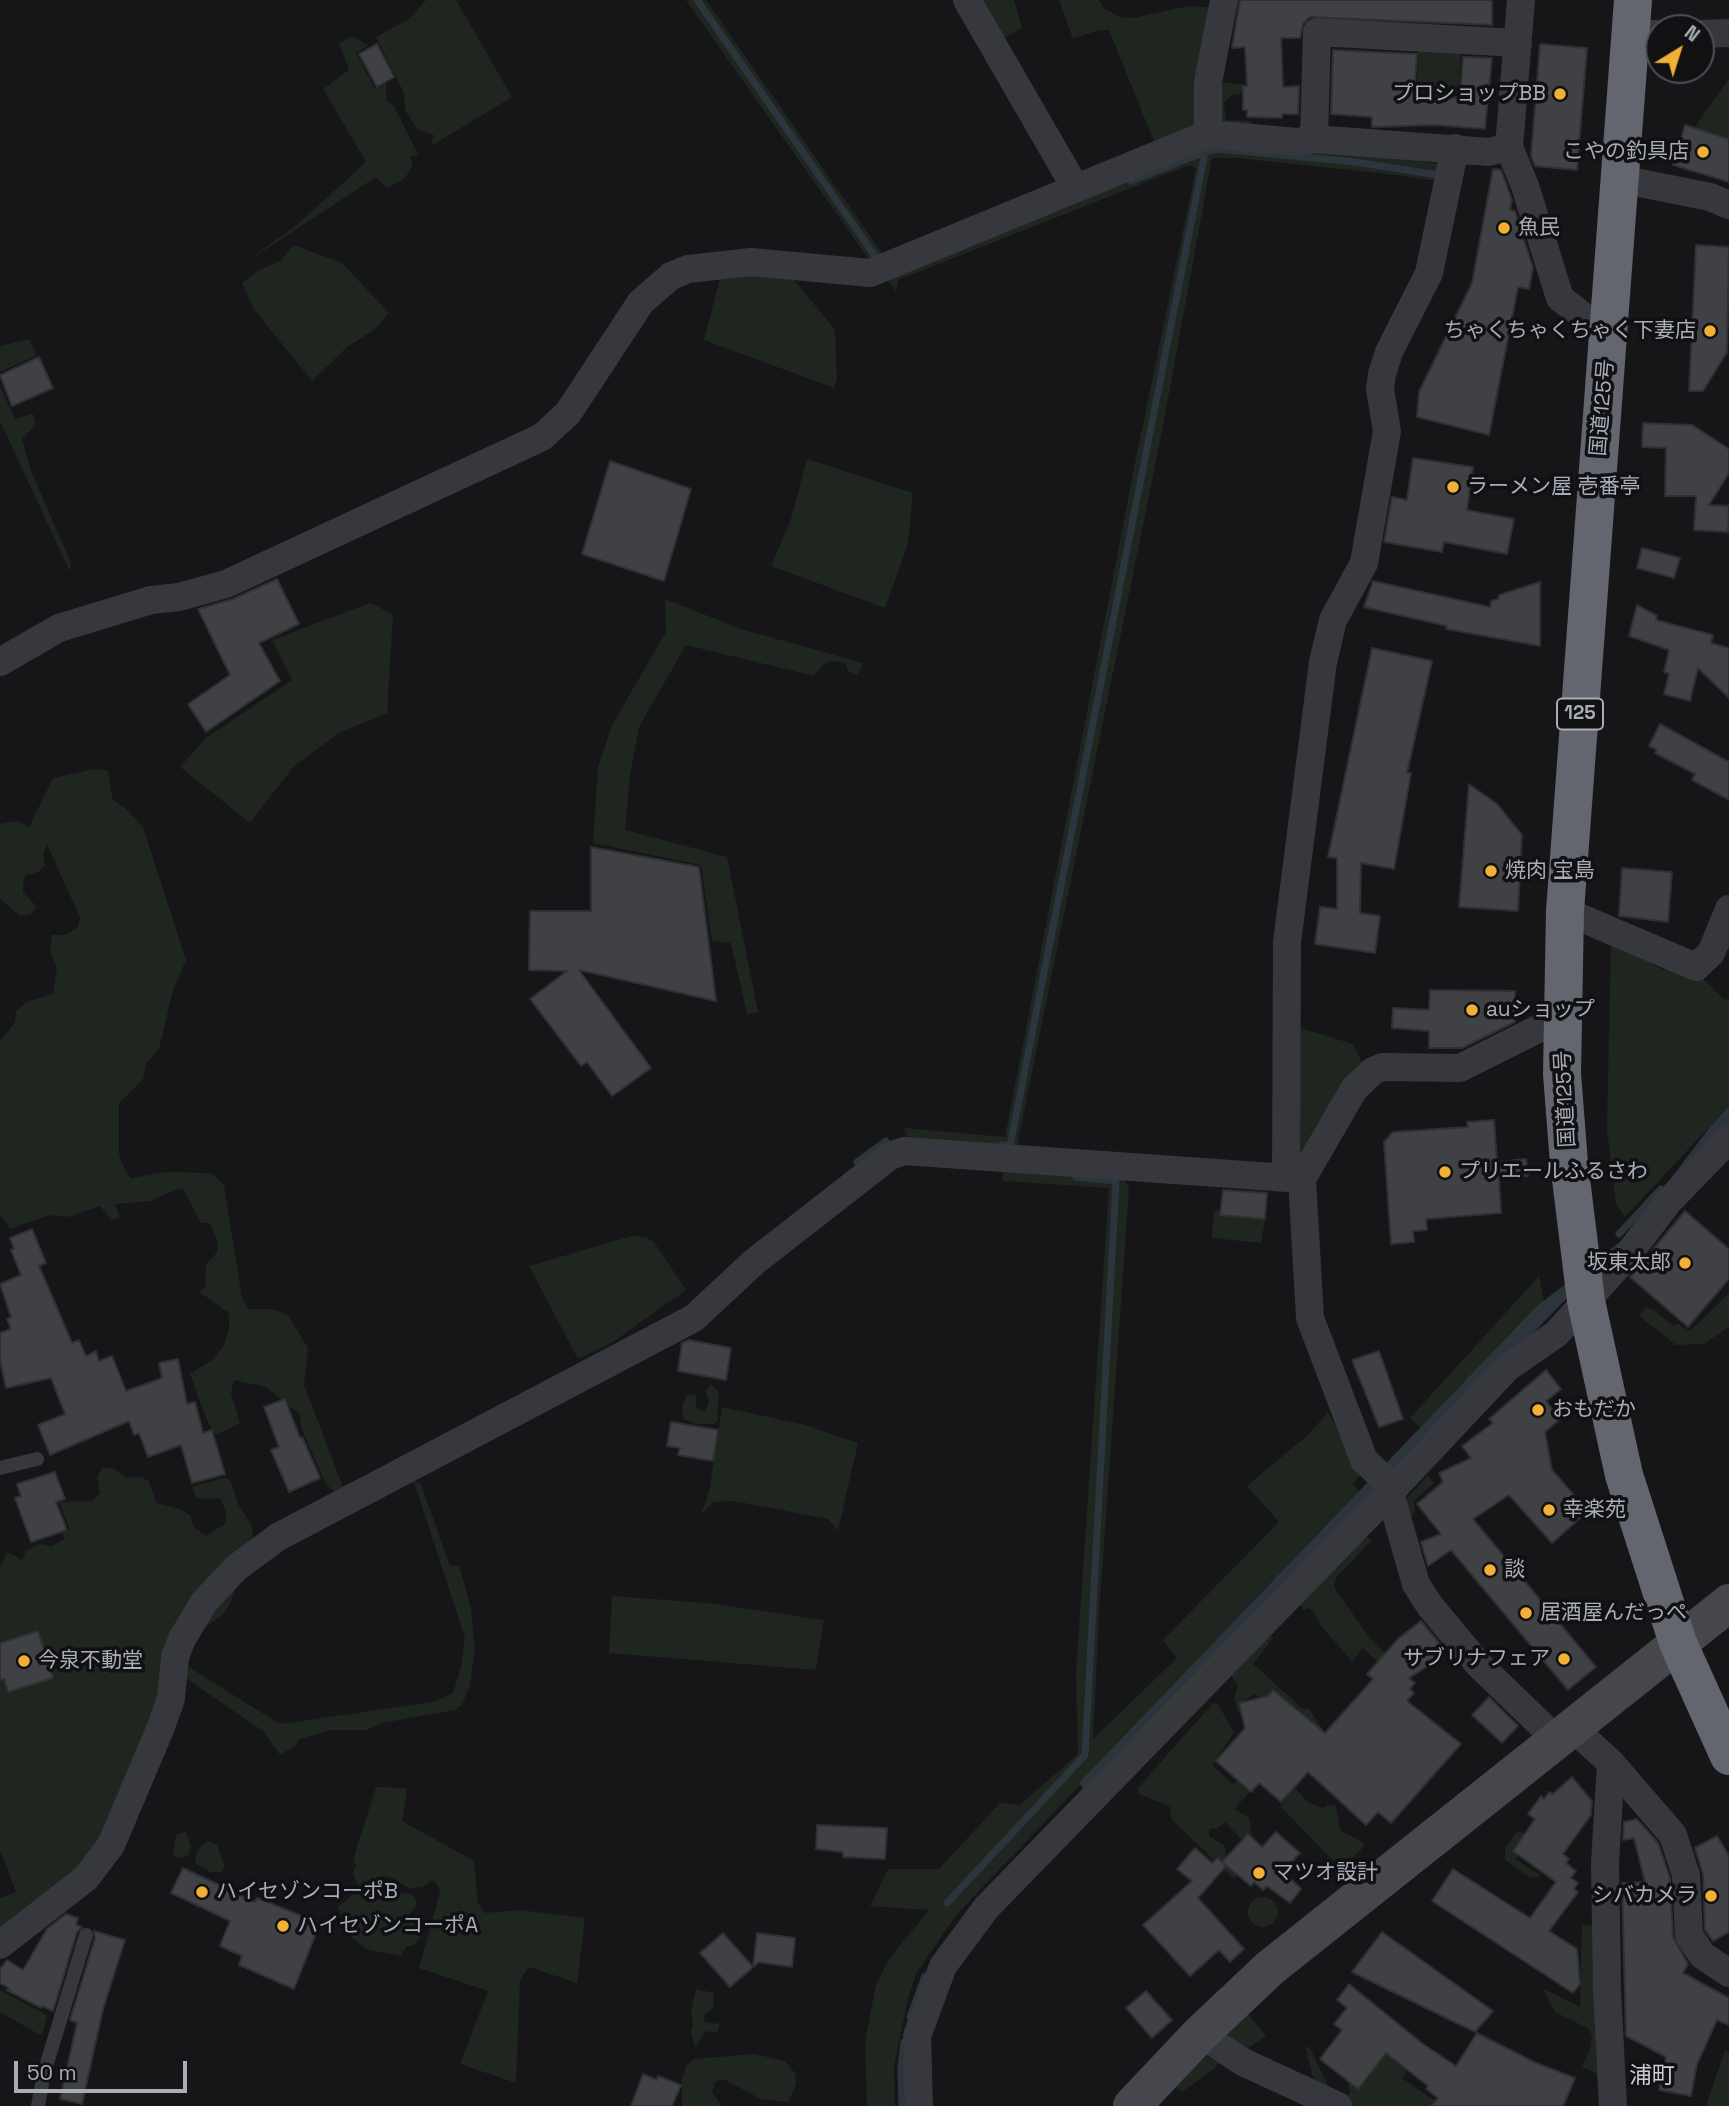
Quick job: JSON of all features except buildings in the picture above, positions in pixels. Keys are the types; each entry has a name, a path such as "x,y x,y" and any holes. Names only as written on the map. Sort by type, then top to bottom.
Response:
{"highway":[{"name":"国道125号","path":"1641,22 1620,179 1565,911 1562,1074 1568,1151 1586,1301 1624,1475 1678,1643 1729,1756"}],"street":[{"path":"967,0 1075,187"},
{"path":"1208,134 1208,82 1224,0"},
{"path":"1521,0 1509,147 1525,186 1560,298 1609,336"},
{"path":"1314,139 1317,32 1518,43"},
{"path":"0,663 59,628 151,600 179,597 226,584 542,437 568,412 629,316 671,276 688,269 731,262 870,273 1208,134 1297,142 1314,139 1489,152 1509,147"},
{"path":"1455,148 1429,274 1389,352 1382,374 1380,389 1387,431 1364,563 1333,620 1323,662 1287,942 1294,1178 1310,1318 1364,1460 1392,1490 1416,1584 1430,1606 1496,1683 1564,1733 1611,1763 1673,1835 1686,1875 1689,1936 1702,1955 1729,1973"},
{"path":"1620,179 1710,197 1729,205"},
{"path":"1565,911 1696,967 1711,953 1729,909"},
{"path":"1294,1178 1354,1089 1373,1071 1382,1067 1460,1068 1564,1016"},
{"path":"919,2106 916,2036 943,1966 987,1907 1507,1368 1556,1334 1626,1256 1668,1202 1729,1139"},
{"path":"0,1945 86,1878 106,1853 161,1727 171,1698 176,1657 182,1639 204,1602 244,1561 278,1537 694,1318 754,1262 890,1156 904,1151 1294,1178"},
{"path":"1132,2106 1200,2034 1312,1934 1729,1603"},
{"path":"1611,1763 1605,1863 1613,2106"},
{"path":"1200,2034 1243,2062 1338,2106"}],"lane":[{"path":"0,1468 37,1459"},
{"path":"38,2106 44,2073 86,1935"}],"shaded area":[{"path":"426,0 456,0 512,97 431,146 434,135 417,129 405,110 404,93 376,37 409,19"},
{"path":"686,0 706,0 886,259 872,264"},
{"path":"976,0 1014,0 1022,28 999,41"},
{"path":"1059,0 1099,0 1104,8 1119,17 1133,18 1188,6 1206,7 1210,10 1202,121 1157,149 1109,30 1096,31 1073,39"},
{"path":"352,36 368,45 356,53 375,89 386,84 386,100 394,106 418,154 410,157 413,166 404,179 387,188 376,177 245,263 299,223 366,162 323,89 349,70 339,43"},
{"path":"1419,43 1461,45 1459,94 1416,91"},
{"path":"1729,79 1729,139 1694,128 1726,83"},
{"path":"1215,82 1243,84 1243,93 1232,95 1224,103 1226,120 1249,121 1263,129 1218,129"},
{"path":"1199,144 1325,149 1441,164 1436,181 1237,158 1212,158 1163,426 1016,1151 910,1143 904,1128 1005,1137 1136,458 1196,168 1189,165 898,280 896,291 883,275"},
{"path":"294,245 342,263 389,313 375,329 346,348 312,381 253,308 242,283 259,270 280,261"},
{"path":"723,267 787,271 835,330 837,379 834,388 704,340"},
{"path":"29,339 37,355 0,372 0,346"},
{"path":"0,386 15,419 33,414 36,424 22,439 31,471 71,563 70,572 0,421"},
{"path":"807,459 913,493 908,544 885,608 771,566 791,519"},
{"path":"665,599 741,629 863,663 858,675 848,671 846,663 831,661 823,665 814,676 686,645 639,727 630,776 625,830 727,857 758,1012 747,1014 731,943 712,941 701,865 593,843 598,767 612,725 666,632"},
{"path":"370,603 393,614 387,713 339,733 294,766 250,823 180,767 206,738 292,680 272,640"},
{"path":"94,769 108,771 113,800 143,827 186,960 173,990 159,1049 146,1064 143,1079 119,1103 119,1154 131,1178 166,1172 211,1173 224,1185 242,1298 249,1309 272,1309 288,1315 308,1348 304,1385 346,1495 339,1496 326,1484 302,1430 300,1415 266,1387 234,1380 231,1394 240,1423 216,1435 206,1418 190,1374 212,1360 223,1347 229,1329 229,1313 198,1291 205,1288 206,1265 217,1252 218,1242 210,1223 201,1223 184,1190 177,1189 151,1201 115,1204 120,1217 111,1220 100,1206 67,1217 49,1215 10,1229 0,1215 0,1042 15,1022 16,1011 27,1002 53,994 57,968 50,951 52,935 66,935 78,927 80,918 47,844 43,853 45,866 38,872 26,875 23,882 23,892 37,907 31,914 20,916 0,899 0,824 17,821 29,827 53,778"},
{"path":"1611,937 1641,949 1650,963 1664,970 1681,967 1698,974 1725,1000 1729,998 1729,1106 1625,1217 1616,1204 1607,1129"},
{"path":"1297,1027 1353,1044 1364,1067 1297,1165"},
{"path":"1729,1106 1729,1128 1625,1238 1710,1127"},
{"path":"1003,1166 1122,1174 1129,1189 1099,1614 1093,1739 1177,1658 1163,1640 1279,1522 1247,1486 1310,1433 1328,1412 1361,1475 1353,1484 1360,1492 956,1915 916,1974 909,1995 894,2066 895,2106 867,2106 865,2041 876,1985 889,1959 929,1910 870,1906 888,1869 939,1869 1000,1803 1020,1805 1078,1754 1076,1673 1109,1188 1003,1181"},
{"path":"1214,1210 1265,1219 1261,1243 1212,1238"},
{"path":"632,1236 646,1237 654,1242 686,1290 613,1342 578,1359 529,1266"},
{"path":"1625,1238 1087,1795 1079,1783 1537,1306"},
{"path":"1539,1276 1544,1301 1420,1428 1410,1418"},
{"path":"1729,1293 1729,1327 1704,1344 1676,1345 1639,1316 1645,1308 1652,1309 1674,1326 1678,1324 1690,1331"},
{"path":"711,1384 719,1392 717,1421 714,1424 697,1424 684,1419 682,1408 686,1396 696,1394 696,1407 704,1412 709,1403 706,1391"},
{"path":"722,1407 805,1425 858,1443 838,1531 828,1519 734,1501 713,1502 701,1515 709,1492"},
{"path":"102,1468 113,1468 126,1478 140,1477 149,1481 156,1503 180,1509 190,1515 194,1527 206,1536 226,1523 226,1511 220,1498 197,1499 192,1487 224,1478 230,1480 238,1504 251,1524 254,1541 229,1606 221,1616 199,1632 191,1644 192,1652 187,1666 280,1724 433,1702 453,1693 461,1667 465,1637 413,1480 421,1484 450,1566 459,1565 471,1609 475,1647 470,1685 462,1705 455,1710 382,1723 367,1730 332,1730 299,1739 296,1745 280,1755 263,1731 184,1677 179,1691 183,1710 98,1856 0,1941 0,1898 16,1892 0,1850 0,1566 8,1552 22,1560 26,1551 40,1544 52,1546 64,1539 63,1533 70,1530 59,1502 92,1501 100,1493 97,1477"},
{"path":"1428,1475 1434,1483 1414,1501 1415,1510 1408,1524 1397,1509"},
{"path":"1363,1533 1371,1541 1336,1578 1334,1587 1368,1636 1389,1657 1384,1663 1375,1660 1363,1648 1352,1661 1321,1626 1315,1614 1309,1608 1304,1610 1298,1603"},
{"path":"612,1596 707,1603 824,1620 816,1670 609,1653"},
{"path":"1267,1633 1273,1638 1253,1664 1303,1709 1309,1709 1328,1737 1296,1707 1265,1700 1255,1694 1240,1703 1241,1711 1251,1700 1261,1704 1243,1720 1234,1698 1238,1686 1231,1675 1237,1671 1234,1667"},
{"path":"1213,1703 1218,1704 1234,1733 1212,1765 1233,1784 1237,1781 1249,1792 1235,1809 1249,1818 1252,1835 1241,1839 1225,1822 1218,1828 1209,1829 1209,1836 1225,1846 1226,1856 1241,1870 1234,1879 1172,1820 1170,1807 1139,1794 1138,1788"},
{"path":"376,1787 405,1788 407,1791 402,1821 474,1861 478,1903 485,1913 519,1910 585,1918 577,1983 529,1967 520,1980 516,2083 460,2064 488,1991 419,1968 440,1892 433,1880 422,1887 409,1888 392,1878 383,1876 378,1880 379,1887 385,1891 395,1882 401,1893 411,1894 416,1900 417,1906 410,1913 420,1930 420,1938 413,1946 407,1946 400,1956 366,1949 350,1936 344,1925 338,1907 359,1889 353,1873 356,1865 353,1860"},
{"path":"1294,1787 1309,1803 1323,1808 1330,1804 1336,1806 1340,1830 1364,1843 1361,1850 1341,1869 1280,1806"},
{"path":"1518,1831 1525,1834 1513,1852 1518,1855 1516,1859 1541,1876 1538,1878 1529,1877 1505,1860 1505,1847"},
{"path":"186,1832 191,1846 188,1856 176,1858 173,1853 176,1834"},
{"path":"208,1841 217,1845 225,1867 221,1872 210,1872 195,1863 197,1850"},
{"path":"1263,1897 1274,1901 1278,1912 1274,1923 1263,1927 1252,1923 1248,1912 1252,1901"},
{"path":"1582,1925 1592,1926 1600,2075 1582,2067 1590,2049 1592,2037 1589,2029 1555,2012 1542,1988 1580,2007"},
{"path":"696,1989 714,1993 713,2008 703,2016 705,2022 720,2024 717,2033 705,2031 695,2048 691,2032 691,2012"},
{"path":"0,1990 47,2015 43,2033 40,2035 0,2012"},
{"path":"1246,2012 1266,2036 1242,2052 1227,2039 1228,2033"},
{"path":"1305,2045 1311,2050 1328,2086 1347,2096 1350,2093 1348,2081 1359,2089 1379,2062 1357,2045 1420,2052 1402,2078 1435,2101 1431,2106 1354,2106 1315,2085"},
{"path":"1725,2050 1729,2052 1729,2106 1706,2106"},
{"path":"754,2054 785,2061 795,2073 796,2083 789,2102 761,2099 723,2079 715,2082 712,2092 722,2106 682,2106 682,2079 687,2065 694,2059"},
{"path":"1206,2056 1218,2063 1216,2067 1182,2092 1174,2085"}],"waterway":[{"path":"697,0 875,256"},
{"path":"1205,152 1218,149 1355,162 1438,175"},
{"path":"1002,1145 1010,1146 1205,152 1131,181"},
{"path":"857,1162 886,1141"},
{"path":"947,1903 1085,1755 1116,1181 1076,1177"},
{"path":"1619,1234 1661,1189"},
{"path":"910,2017 925,1976"},
{"path":"902,2106 901,2068 904,2042"}],"place":[{"name":"プロショップBB","path":"1560,94"},
{"name":"こやの釣具店","path":"1703,152"},
{"name":"魚民","path":"1504,228"},
{"name":"ちゃくちゃくちゃく下妻店","path":"1710,331"},
{"name":"ラーメン屋 壱番亭","path":"1453,487"},
{"name":"焼肉 宝島","path":"1491,871"},
{"name":"auショップ","path":"1472,1010"},
{"name":"プリエールふるさわ","path":"1445,1172"},
{"name":"坂東太郎","path":"1685,1263"},
{"name":"おもだか","path":"1538,1410"},
{"name":"幸楽苑","path":"1549,1510"},
{"name":"談","path":"1490,1570"},
{"name":"居酒屋んだっぺ","path":"1526,1613"},
{"name":"サブリナフェア","path":"1564,1659"},
{"name":"今泉不動堂","path":"24,1661"},
{"name":"マツオ設計","path":"1259,1873"},
{"name":"ハイセゾンコーポB","path":"202,1892"},
{"name":"シバカメラ","path":"1711,1896"},
{"name":"ハイセゾンコーポA","path":"283,1926"}],"district":[{"name":"浦町","path":"1652,2077"}]}
